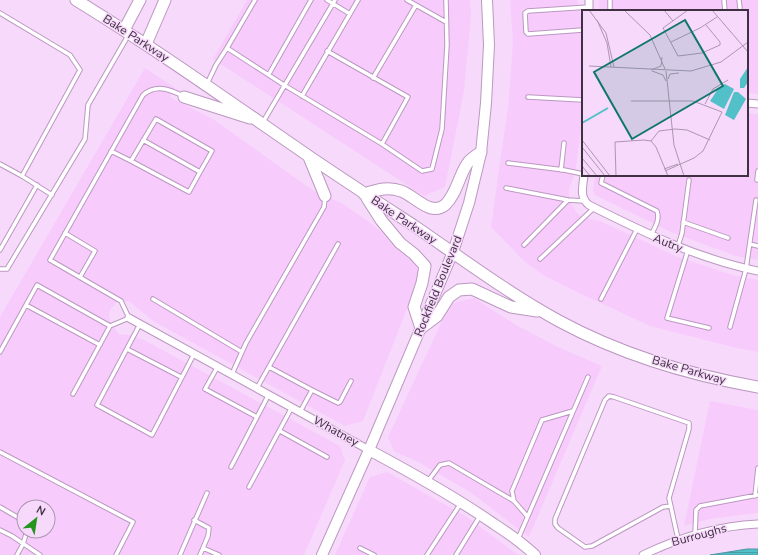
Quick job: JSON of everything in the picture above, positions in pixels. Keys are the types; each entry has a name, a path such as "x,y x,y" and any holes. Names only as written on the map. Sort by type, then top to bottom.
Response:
{"main road":[{"name":"Bake Parkway","path":"76,0 146,44 364,194 560,322 614,347 649,359 732,383 758,387"},
{"path":"127,32 140,0"},
{"path":"146,44 165,0"},
{"path":"184,97 262,123"},
{"path":"481,152 468,163 450,199 444,206 435,208 425,206 401,191 384,188 364,194 381,220 400,244 414,254 425,266 422,283 414,307 421,328 437,316 449,297 459,290 472,289 511,307 542,311"},
{"path":"309,156 325,196"}],"street":[{"name":"Rockfield Boulevard","path":"322,555 369,450 453,252 469,203 481,152 486,103 489,45 487,0"},
{"path":"748,103 758,104"},
{"path":"584,176 582,196 584,201"},
{"name":"Autry","path":"584,201 594,208 651,236 746,269 758,271"},
{"name":"Whatney","path":"130,318 428,481 481,515 517,540 535,555"},
{"name":"Burroughs","path":"643,555 678,539 695,534 726,527 758,524"}],"lane":[{"path":"207,85 216,65 255,0"},
{"path":"269,74 311,0"},
{"path":"327,0 334,2 350,14"},
{"path":"302,96 358,0"},
{"path":"407,0 446,22"},
{"path":"227,48 269,74 284,86 382,144 422,171 432,169 442,129 446,45 446,0"},
{"path":"724,0 725,10"},
{"path":"739,0 740,8"},
{"path":"262,123 334,2"},
{"path":"373,78 416,5"},
{"path":"582,30 528,34 526,32 525,13 528,11 589,6"},
{"path":"0,13 70,55 80,70 22,176"},
{"path":"0,269 7,269 85,139 88,105 127,32"},
{"path":"327,51 408,97 382,144"},
{"path":"73,394 110,326 130,318 121,301 50,260 143,95 149,90 163,88 172,90 184,97"},
{"path":"528,97 582,100"},
{"path":"112,151 189,192 212,151 156,119 131,161"},
{"path":"143,140 200,172"},
{"path":"561,170 564,143"},
{"path":"508,163 561,170 582,175"},
{"path":"0,164 52,194"},
{"path":"757,180 758,171"},
{"path":"603,176 601,183 657,211 657,222 651,236"},
{"path":"677,246 682,233 689,180"},
{"path":"0,250 37,185"},
{"path":"506,188 568,200 584,201"},
{"path":"232,374 242,352 324,207 325,196"},
{"path":"524,245 568,200"},
{"path":"730,328 746,269 756,200"},
{"path":"540,259 594,208"},
{"path":"683,222 728,238"},
{"path":"601,299 636,229"},
{"path":"65,233 95,250 80,277"},
{"path":"257,388 338,244"},
{"path":"750,244 758,246"},
{"path":"688,250 667,318 709,328"},
{"path":"0,352 37,285 110,326"},
{"path":"153,299 242,352"},
{"path":"26,305 100,345"},
{"path":"140,324 97,405 152,435 194,354"},
{"path":"127,349 181,377"},
{"path":"218,366 206,389 257,417"},
{"path":"269,367 338,403 340,402 351,381"},
{"path":"517,540 588,377"},
{"path":"300,412 312,390"},
{"path":"230,467 269,394"},
{"path":"671,506 663,507 592,546 585,547 558,528 555,524 555,519 605,400 609,396 689,423 690,429 669,498 671,506 678,539"},
{"path":"249,487 292,407"},
{"path":"514,501 512,491 542,420 573,411"},
{"path":"280,431 327,457"},
{"path":"0,452 133,522 116,555"},
{"path":"428,481 440,465 449,463 514,501 528,516"},
{"path":"695,534 696,510 700,506 756,495 758,468"},
{"path":"180,555 207,493"},
{"path":"426,555 462,502"},
{"path":"0,507 16,516"},
{"path":"456,555 481,515"},
{"path":"194,520 209,528 208,536 200,555"},
{"path":"0,530 40,555"},
{"path":"17,555 25,539"},
{"path":"203,548 219,555"},
{"path":"360,548 374,555"}],"shaded area":[{"path":"247,0 470,0 471,15 464,91 445,187 424,196 213,59"},
{"path":"510,0 577,0 582,26 582,122 575,174 569,188 569,199 576,212 582,217 602,222 678,257 733,275 758,280 758,352 650,326 579,293 543,275 524,261 491,227 508,108 513,42"},
{"path":"599,0 758,0 758,94 748,93 748,10 600,10"},
{"path":"145,68 175,88 170,97 216,121 318,194 340,202 368,221 408,257 421,273 363,421 345,426 153,321 130,302 117,302 110,310 110,321 119,335 125,334 144,340 340,446 345,460 304,555 0,555 0,317"},
{"path":"748,113 758,114 758,260 736,256 671,232 595,195 593,191 595,176 748,176"},
{"path":"474,298 516,325 558,347 602,366 529,537 470,492 420,463 394,451 388,437 450,304"},
{"path":"710,401 758,410 758,513 710,519 684,526"},
{"path":"387,472 467,517 518,555 335,555 370,477"},
{"path":"747,549 758,549 758,555 710,555"}]}
